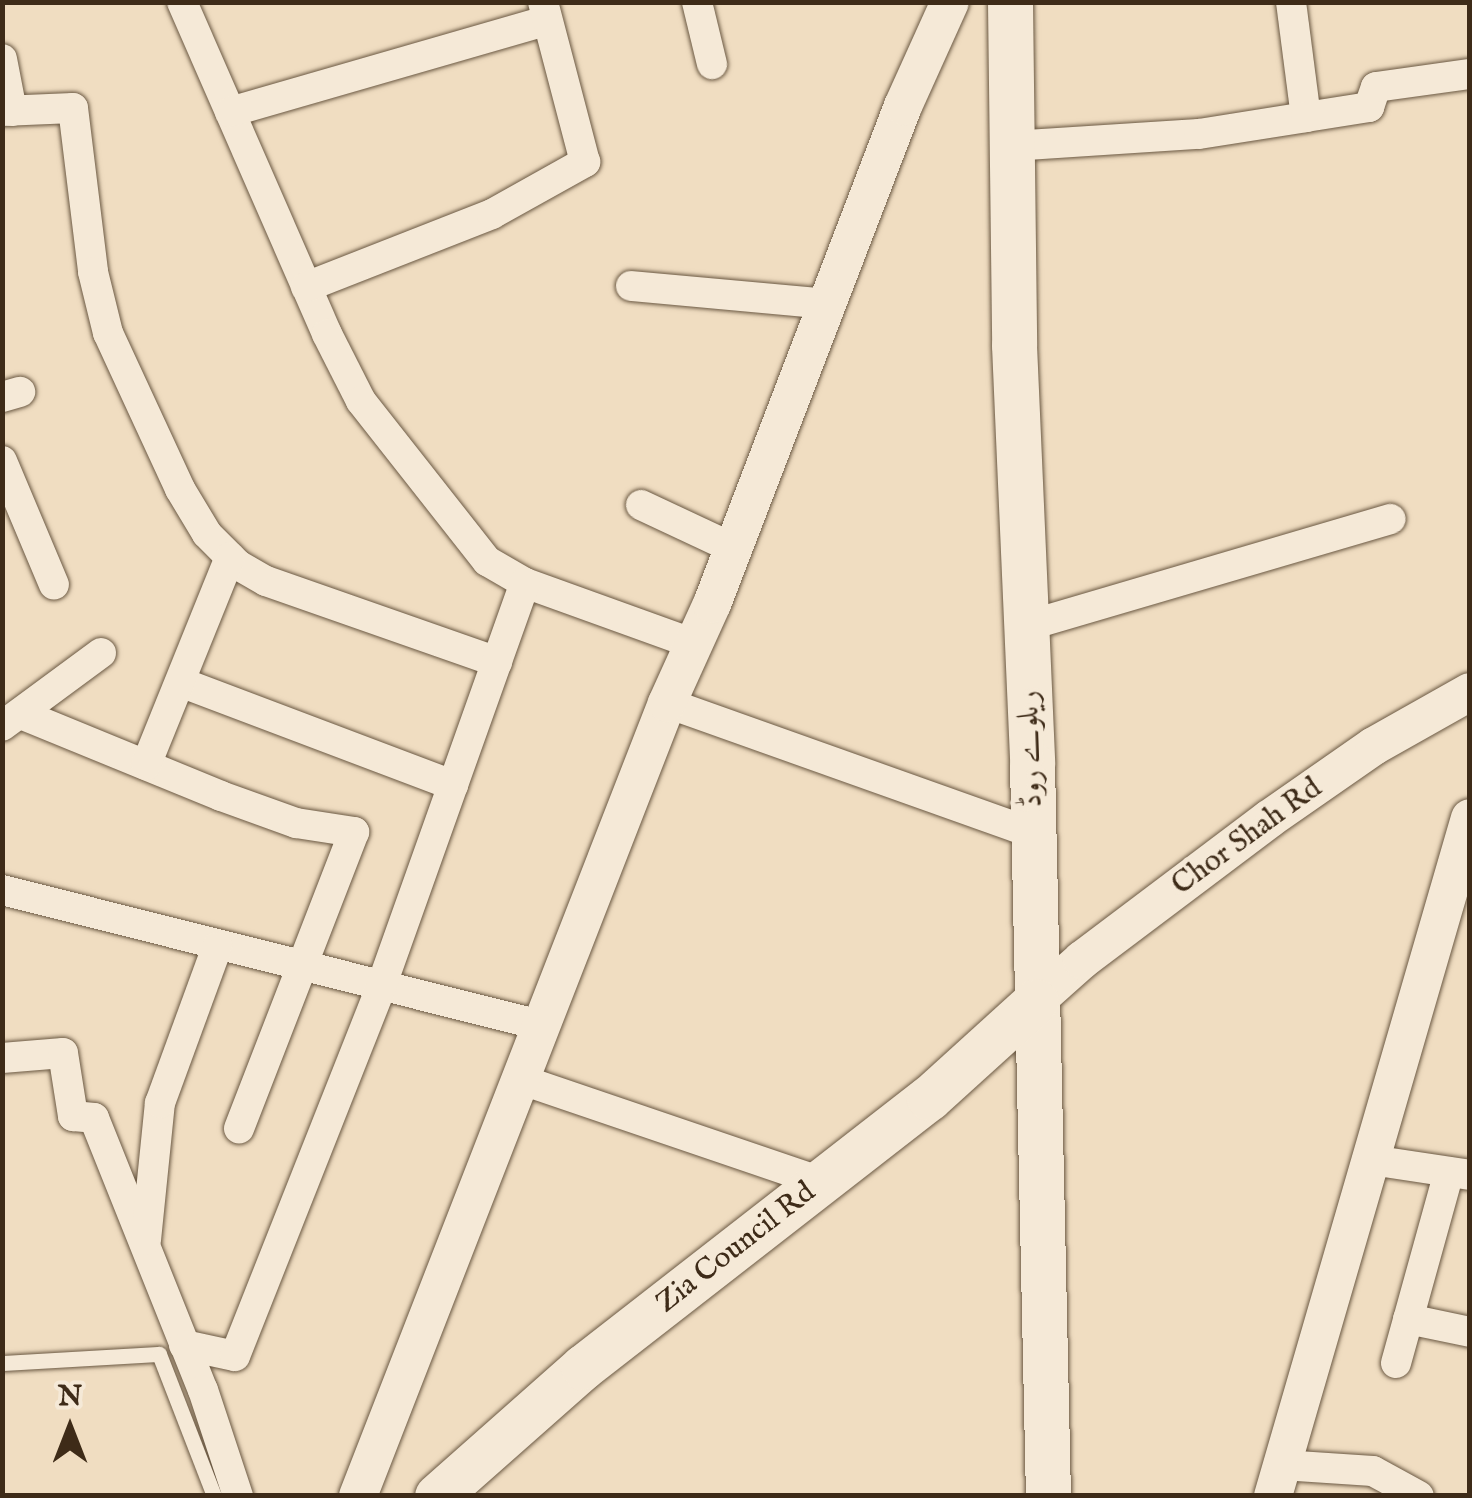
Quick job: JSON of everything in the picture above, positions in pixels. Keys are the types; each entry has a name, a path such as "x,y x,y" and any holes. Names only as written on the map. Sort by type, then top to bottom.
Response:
{"main road":[{"name":"ریلوے روڈ","path":"1010,2 1014,345 1033,833 1048,1496"},
{"name":"Zia Council Rd","path":"437,1496 583,1367 929,1098 1036,1001"}],"street":[{"path":"182,2 306,287 361,401 487,561 525,583 692,642"},
{"path":"698,2 712,64"},
{"path":"358,1496 667,703 733,548 903,106 950,2"},
{"path":"1292,2 1306,117"},
{"path":"230,112 545,12 585,162 492,214 306,287"},
{"path":"2,58 7,111 73,108 93,272 108,333 180,489 207,534 230,557 266,581 497,662"},
{"path":"1011,146 1198,134 1369,107 1376,87 1470,74"},
{"path":"631,286 826,304"},
{"path":"2,461 54,585"},
{"path":"642,505 733,548"},
{"path":"1026,626 1391,518"},
{"path":"146,765 230,557"},
{"path":"184,1345 235,1356 381,986 525,583"},
{"path":"12,720 101,654"},
{"path":"180,682 453,784"},
{"name":"Chor Shah Rd","path":"1036,1001 1082,960 1269,819 1374,746 1470,692"},
{"path":"667,703 1033,833"},
{"path":"12,720 296,822 354,832 239,1128"},
{"path":"1419,1496 1373,1471 1277,1480 1371,1160 1456,904 1470,818"},
{"path":"2,890 540,1025"},
{"path":"146,1248 160,1104 217,946"},
{"path":"2,1058 64,1052 73,1116 94,1118 184,1345 238,1496"},
{"path":"519,1079 821,1182"},
{"path":"1371,1160 1459,1173 1396,1363"},
{"path":"1408,1319 1470,1332"}],"lane":[{"path":"2,1363 159,1354 214,1496"}]}
